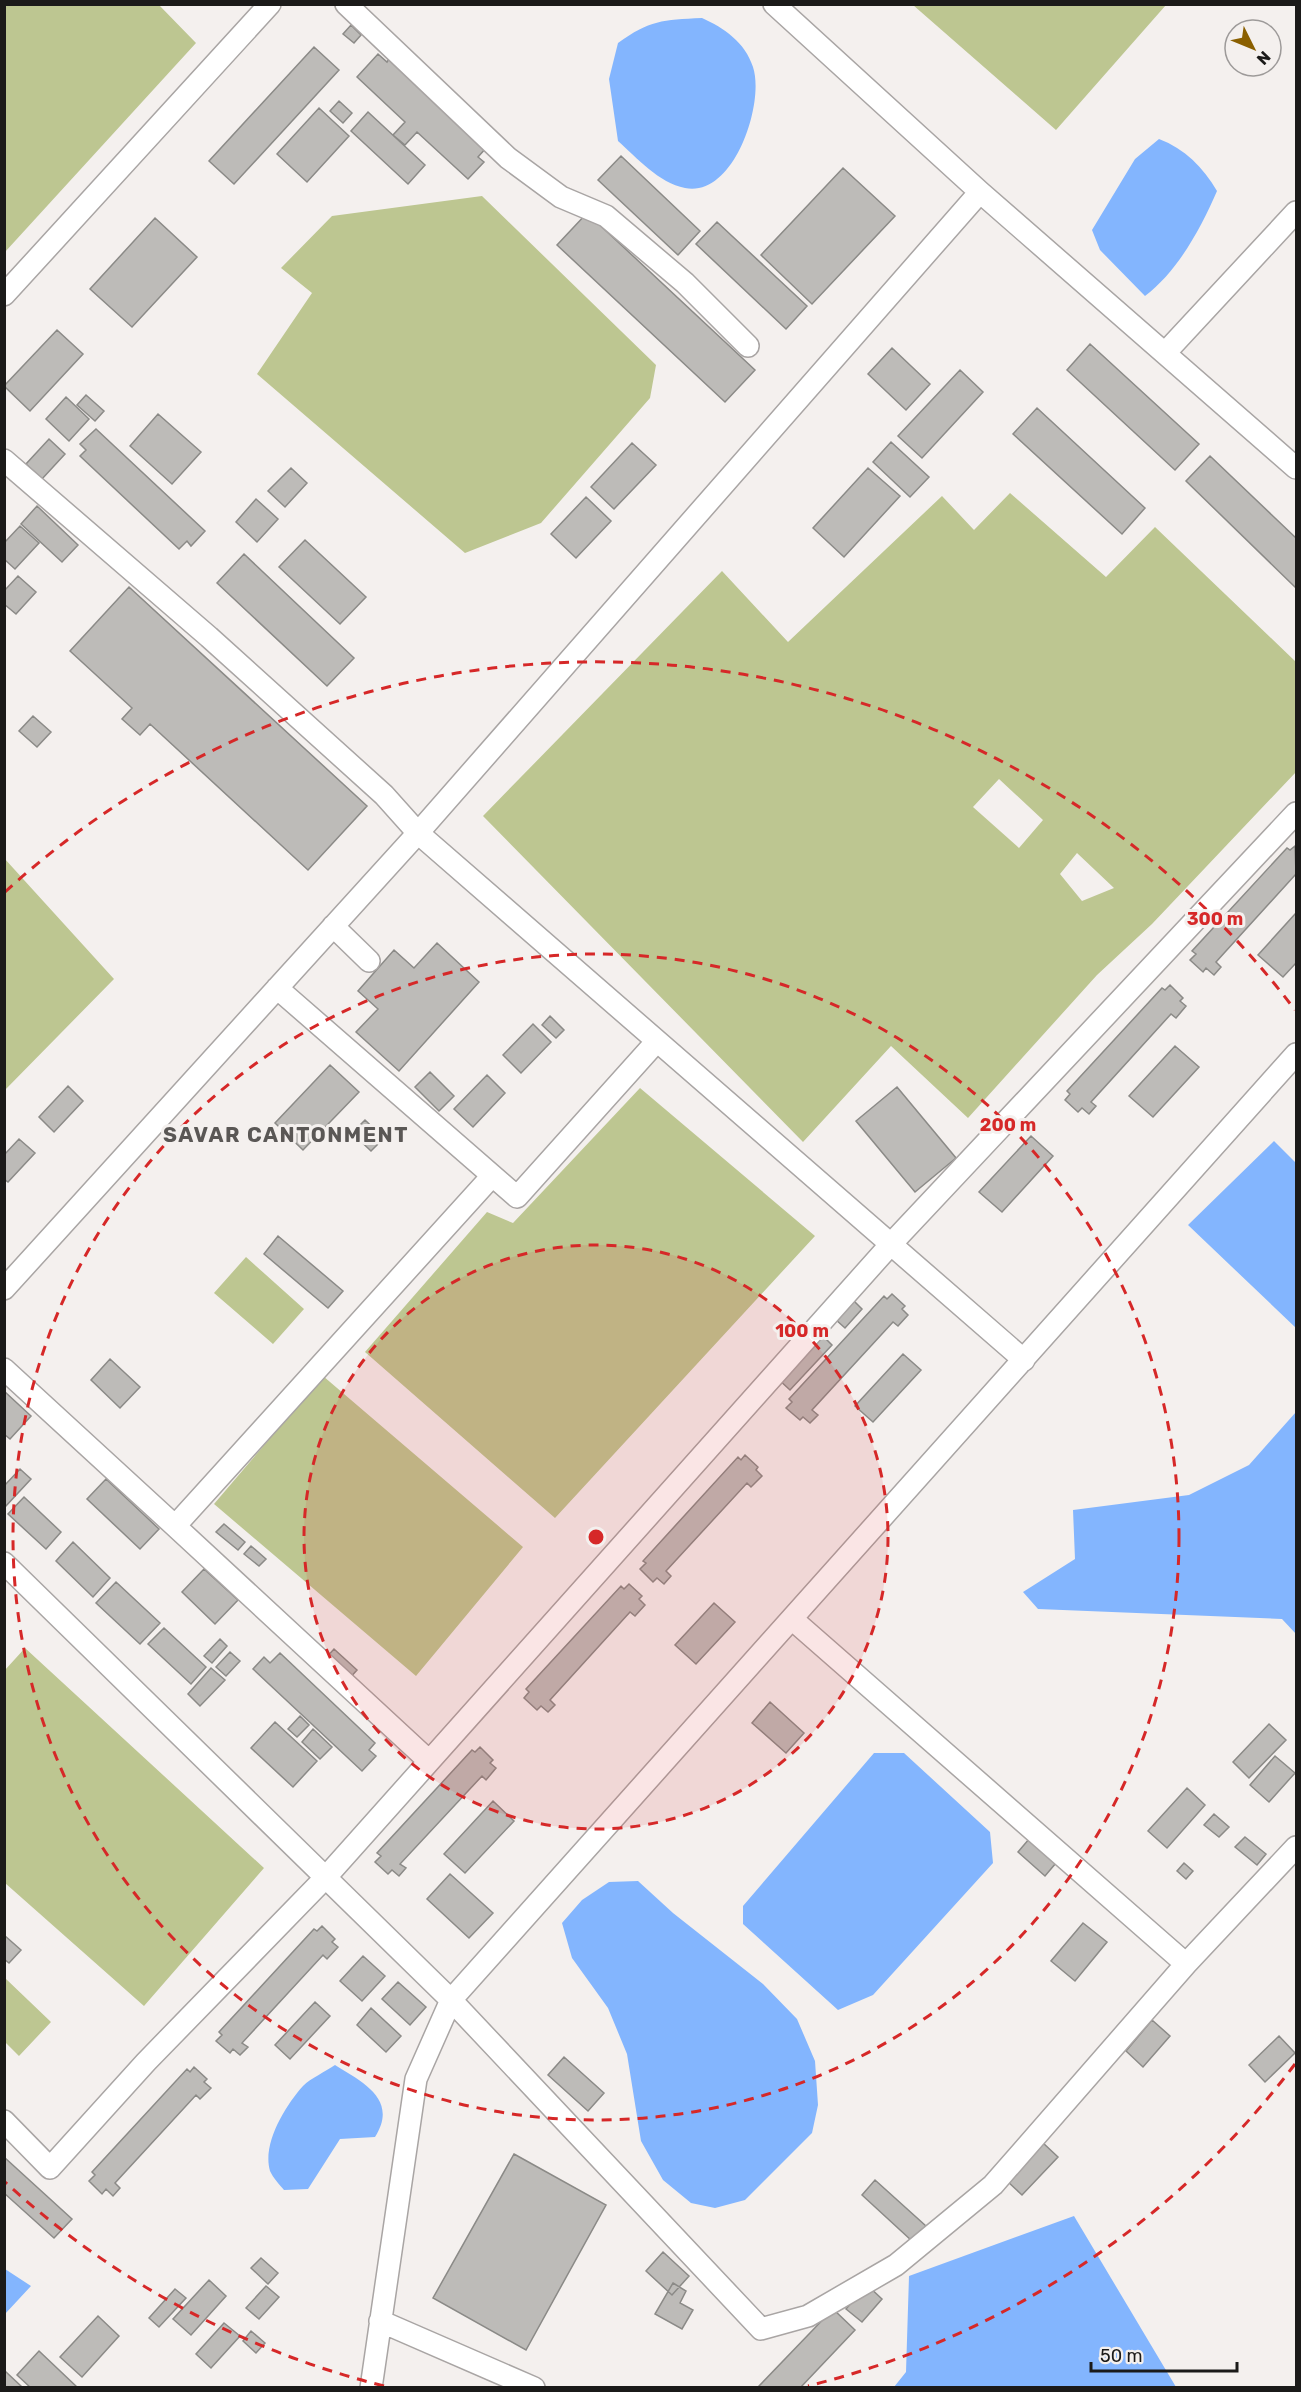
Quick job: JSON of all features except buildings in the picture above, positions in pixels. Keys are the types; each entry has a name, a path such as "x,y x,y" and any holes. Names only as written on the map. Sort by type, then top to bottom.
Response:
{"street":[{"path":"4,295 270,4"},
{"path":"346,4 508,158 561,197 606,216 689,288 748,346"},
{"path":"774,4 980,192 1296,468"},
{"path":"4,1289 418,833 980,192"},
{"path":"1165,353 1296,212"},
{"path":"4,460 218,645 384,795 418,833 1024,1359"},
{"path":"4,2121 50,2168 146,2062 326,1877 891,1244 1296,813"},
{"path":"333,926 369,961"},
{"path":"277,988 517,1197 657,1041"},
{"path":"371,2388 416,2079 451,2000 1296,1054"},
{"path":"175,1526 492,1176"},
{"path":"4,1369 429,1761"},
{"path":"4,1563 451,2000 761,2329 808,2316 897,2265 993,2185 1185,1964 1296,1846"},
{"path":"792,1619 1185,1964"},
{"path":"380,2321 534,2388"}],"green space":[{"path":"5,4 159,5 196,43 5,252"},
{"path":"913,5 1166,5 1056,130"},
{"path":"482,196 656,365 650,398 541,523 465,553 257,374 312,293 281,268 332,216"},
{"path":"1010,493 1106,577 1155,527 1296,662 1296,772 1152,924 1097,975 968,1118 891,1046 803,1142 483,816 722,571 788,642 942,496 974,530","holes":["999,779 1043,820 1019,848 973,807","1077,853 1114,888 1082,901 1060,874"]},
{"path":"4,858 114,979 5,1090 4,1090"},
{"path":"640,1088 815,1236 555,1518 365,1352 487,1212 513,1223"},
{"path":"246,1257 304,1309 273,1344 214,1293"},
{"path":"323,1376 523,1547 416,1676 214,1504"},
{"path":"25,1648 264,1868 144,2006 5,1883 5,1670"},
{"path":"5,1978 51,2022 19,2056 5,2042"}],"water":[{"path":"702,18 726,31 745,50 753,67 756,83 750,124 731,164 718,178 702,187 685,188 657,175 618,141 609,79 618,43 629,35 657,23"},
{"path":"1159,139 1177,148 1192,160 1206,174 1217,191 1204,220 1178,262 1145,296 1100,250 1092,230 1135,159"},
{"path":"1274,1141 1296,1163 1296,1328 1188,1225"},
{"path":"1296,1412 1296,1634 1282,1619 1038,1609 1023,1592 1075,1559 1073,1510 1189,1495 1249,1465"},
{"path":"874,1753 904,1753 990,1832 993,1863 873,1995 838,2010 743,1924 743,1906"},
{"path":"638,1881 673,1913 763,1984 797,2019 815,2061 818,2105 812,2133 745,2200 715,2208 691,2203 663,2180 641,2141 627,2054 608,2008 572,1958 562,1923 582,1900 609,1882"},
{"path":"335,2065 366,2085 374,2093 383,2112 381,2124 375,2137 340,2139 308,2189 284,2190 270,2171 268,2160 272,2138 289,2104 303,2086"},
{"path":"1074,2216 1176,2387 894,2387 906,2372 909,2276"},
{"path":"5,2269 31,2286 5,2314"}],"district":[{"name":"SAVAR CANTONMENT","path":"286,1134"}]}
